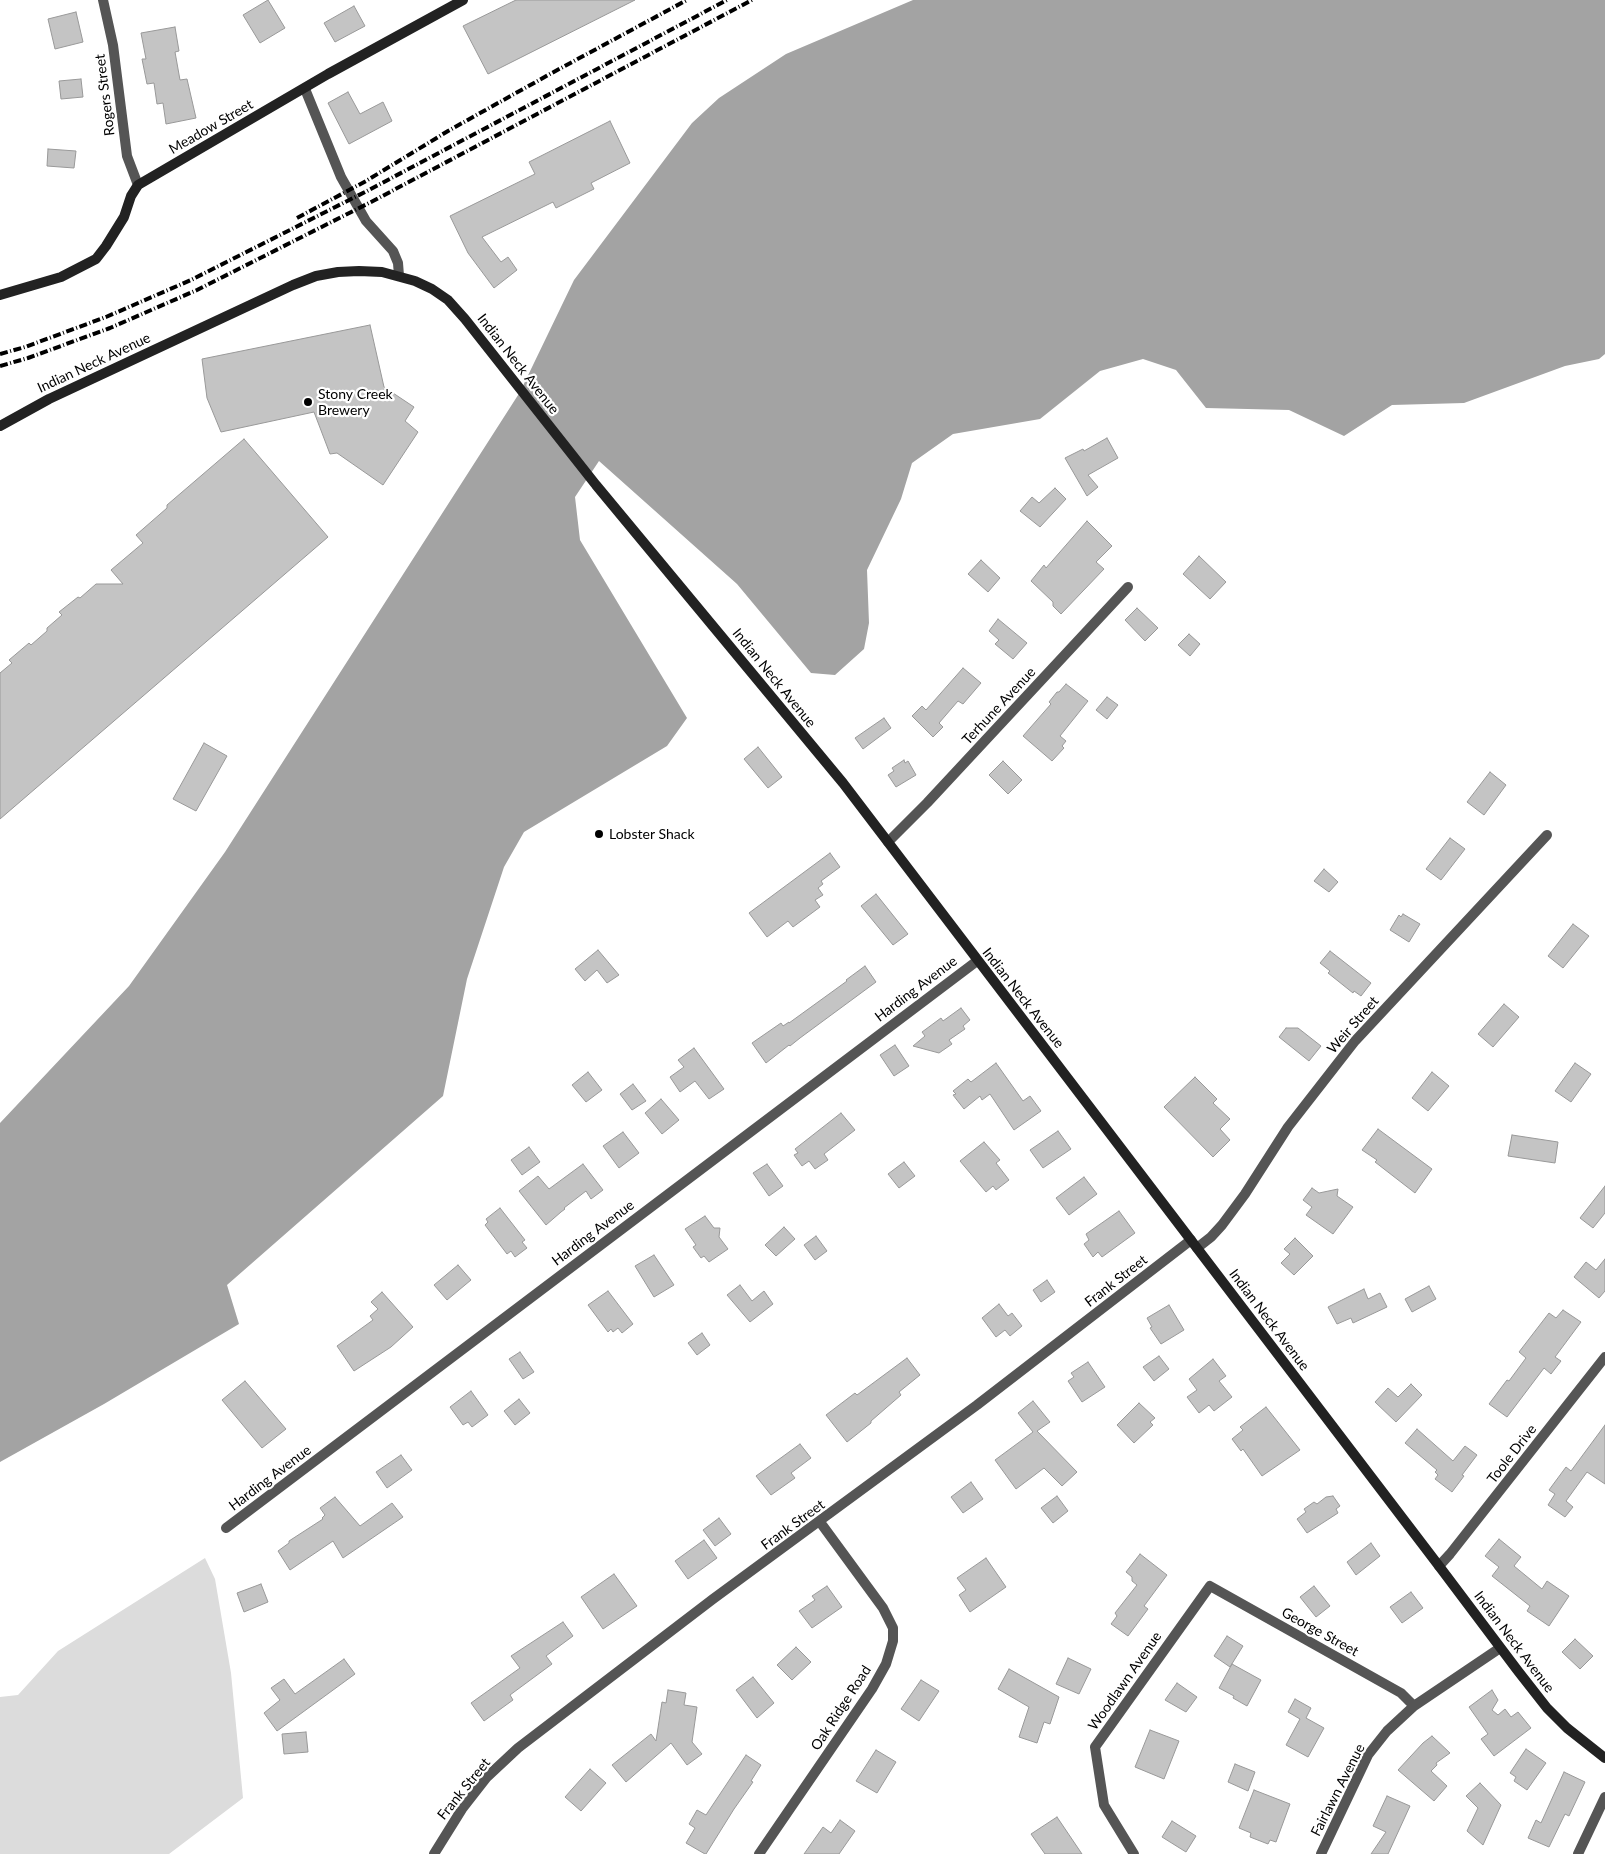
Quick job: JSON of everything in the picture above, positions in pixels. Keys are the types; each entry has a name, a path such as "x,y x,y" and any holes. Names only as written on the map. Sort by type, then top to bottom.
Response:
{"street":[{"name":"Rogers Street","path":"103,0 113,44 127,156 138,185"},
{"name":"Meadow Street","path":"138,185 328,74 462,0"},
{"path":"305,89 341,177 366,222 393,251 398,263 400,276"},
{"path":"0,295 61,277 96,259 124,216 131,196 138,185"},
{"name":"Indian Neck Avenue","path":"0,426 50,399 292,284 316,276 359,270 382,272 400,276 432,289 448,300 596,485 837,776 1547,1708 1567,1728 1605,1758"},
{"name":"Terhune Avenue","path":"888,842 934,796 1128,587"},
{"name":"Weir Street","path":"1194,1244 1211,1237 1222,1225 1250,1187 1288,1127 1355,1041 1547,835"},
{"name":"Harding Avenue","path":"226,1528 977,960"},
{"name":"Frank Street","path":"434,1854 462,1808 487,1778 518,1748 713,1599 820,1522 1194,1244"},
{"name":"Toole Drive","path":"1440,1566 1605,1357"},
{"name":"Oak Ridge Road","path":"759,1854 872,1689 886,1664 893,1641 893,1628 883,1608 820,1522"},
{"name":"George Street","path":"1210,1586 1401,1694 1414,1706"},
{"name":"Woodlawn Avenue","path":"1134,1854 1104,1805 1095,1747 1210,1586"},
{"name":"Fairlawn Avenue","path":"1321,1854 1368,1755 1387,1731 1414,1706 1500,1648"},
{"path":"1578,1854 1605,1797"}],"shaded area":[{"path":"913,0 1605,0 1605,354 1599,359 1565,366 1464,403 1392,405 1344,436 1289,410 1206,408 1176,370 1143,359 1100,371 1040,419 953,434 912,463 901,499 867,570 869,623 864,649 835,675 811,673 737,584 599,461 575,497 580,540 687,718 667,746 524,832 504,867 467,979 443,1096 227,1285 239,1324 104,1404 0,1462 0,1123 129,986 225,852 520,392 574,280 692,123 719,98 786,54"},
{"path":"205,1558 215,1579 231,1673 243,1798 169,1854 0,1854 0,1697 18,1695 58,1651"}],"building":[{"path":"268,0 285,28 260,43 243,15"},
{"path":"516,0 635,0 488,74 463,26"},
{"path":"354,6 365,26 335,42 324,23"},
{"path":"76,12 83,42 55,49 48,19"},
{"path":"175,27 179,51 175,52 180,80 187,79 196,118 166,124 163,103 157,104 154,83 147,84 142,59 146,59 141,33"},
{"path":"81,79 83,97 61,99 59,81"},
{"path":"348,92 360,114 383,102 392,121 349,144 328,103"},
{"path":"610,121 630,163 591,183 594,189 556,208 553,202 482,237 501,262 508,257 517,270 494,288 468,253 450,216 535,174 529,162"},
{"path":"48,149 76,151 74,168 47,166"},
{"name":"Stony Creek Brewery","path":"370,325 384,387 414,407 405,421 418,432 383,485 337,453 330,454 314,412 221,432 207,398 202,359"},
{"path":"1107,438 1118,458 1088,475 1098,487 1087,496 1065,458 1083,449 1084,451"},
{"path":"244,439 328,537 0,819 0,673 12,663 9,660 47,631 47,628 62,615 59,612 78,597 80,598 96,584 123,584 111,570 143,543 136,535 167,508 167,505"},
{"path":"1055,488 1066,499 1040,527 1020,511 1032,497 1039,503"},
{"path":"1087,521 1112,546 1096,562 1104,569 1061,614 1053,606 1053,602 1031,581 1044,565 1046,568"},
{"path":"1199,556 1226,582 1210,599 1183,574"},
{"path":"981,560 1000,578 988,592 968,574"},
{"path":"1137,608 1158,628 1145,641 1125,620"},
{"path":"998,619 1027,643 1013,659 995,644 999,640 989,631"},
{"path":"1189,634 1200,644 1190,656 1178,645"},
{"path":"963,668 981,683 963,704 958,701 939,723 943,727 933,737 912,716 922,706 926,710"},
{"path":"1066,684 1088,701 1060,736 1066,741 1062,746 1064,748 1052,761 1023,736 1051,704 1049,702 1057,692"},
{"path":"1107,697 1118,705 1107,719 1096,710"},
{"path":"884,718 891,728 863,749 855,738"},
{"path":"204,743 227,756 196,811 173,799"},
{"path":"758,747 782,777 768,788 744,759"},
{"path":"904,760 905,763 908,761 916,775 896,787 888,775 894,771 892,768"},
{"path":"1003,761 1022,780 1008,794 989,775"},
{"path":"1490,772 1506,785 1484,815 1467,802"},
{"path":"1450,838 1465,849 1441,880 1426,869"},
{"path":"830,853 840,867 821,881 823,884 818,888 823,895 815,900 820,907 793,927 788,921 767,937 749,913"},
{"path":"1324,869 1338,882 1329,892 1314,881"},
{"path":"876,894 908,934 893,945 861,906"},
{"path":"1403,914 1420,924 1409,942 1390,930 1399,915 1401,917"},
{"path":"1573,924 1589,936 1563,968 1548,956"},
{"path":"598,950 619,975 607,983 597,970 585,981 575,969"},
{"path":"1330,951 1371,983 1361,996 1354,991 1353,993 1328,973 1330,971 1320,963"},
{"path":"865,966 876,982 766,1063 752,1043 781,1023 783,1026 789,1023"},
{"path":"1504,1004 1519,1017 1493,1047 1478,1034"},
{"path":"961,1008 970,1020 963,1026 965,1029 949,1040 952,1044 939,1053 913,1046 925,1036 922,1032 941,1018 943,1021"},
{"path":"1286,1028 1298,1028 1321,1046 1309,1061 1279,1037"},
{"path":"895,1045 909,1066 894,1076 880,1055"},
{"path":"694,1048 724,1089 709,1099 695,1081 680,1092 670,1077 684,1067 678,1060"},
{"path":"996,1063 1023,1101 1030,1096 1041,1111 1014,1130 990,1094 982,1100 980,1096 964,1109 953,1095 956,1094 953,1091 968,1079 971,1082"},
{"path":"1575,1063 1591,1074 1571,1102 1555,1091"},
{"path":"588,1072 602,1090 586,1102 572,1085"},
{"path":"1432,1072 1449,1086 1428,1111 1412,1098"},
{"path":"1195,1077 1217,1099 1213,1103 1230,1119 1220,1129 1230,1140 1213,1157 1164,1107"},
{"path":"633,1084 646,1101 632,1110 620,1094"},
{"path":"661,1099 679,1120 662,1134 645,1113"},
{"path":"841,1113 855,1130 824,1154 828,1160 815,1169 809,1161 802,1166 794,1155 798,1153 795,1149"},
{"path":"1378,1129 1432,1169 1415,1193 1375,1162 1377,1160 1362,1150"},
{"path":"1058,1131 1071,1149 1043,1168 1030,1150"},
{"path":"623,1132 639,1153 619,1168 603,1146"},
{"path":"1512,1135 1558,1142 1555,1163 1508,1156"},
{"path":"984,1142 1000,1160 996,1163 1009,1180 996,1190 993,1186 986,1192 960,1161"},
{"path":"529,1147 540,1162 522,1175 511,1160"},
{"path":"904,1162 915,1176 899,1188 888,1174"},
{"path":"583,1164 603,1190 591,1199 586,1191 546,1225 519,1191 538,1176 549,1189"},
{"path":"767,1164 783,1186 769,1196 753,1173"},
{"path":"1084,1177 1097,1194 1069,1215 1056,1198"},
{"path":"1605,1186 1605,1213 1593,1228 1580,1218"},
{"path":"1312,1188 1319,1193 1338,1189 1337,1196 1353,1207 1333,1234 1306,1215 1312,1207 1303,1200"},
{"path":"500,1208 525,1240 522,1242 527,1248 515,1257 511,1251 507,1254 485,1225 488,1222 486,1219"},
{"path":"1119,1211 1135,1233 1102,1257 1098,1252 1093,1257 1084,1244 1089,1240 1086,1234"},
{"path":"705,1216 714,1228 720,1228 719,1237 728,1249 709,1262 704,1256 701,1258 693,1247 696,1245 685,1229"},
{"path":"784,1227 795,1239 776,1256 765,1245"},
{"path":"816,1236 827,1251 815,1260 804,1245"},
{"path":"1295,1238 1313,1256 1294,1275 1281,1263 1290,1254 1284,1249"},
{"path":"654,1255 674,1285 654,1297 635,1266"},
{"path":"1605,1259 1605,1291 1599,1298 1574,1277 1586,1262 1596,1270"},
{"path":"458,1265 471,1280 447,1300 434,1285"},
{"path":"1047,1280 1055,1292 1041,1302 1033,1290"},
{"path":"740,1285 752,1301 764,1291 773,1304 750,1322 727,1295"},
{"path":"1429,1286 1436,1299 1412,1312 1405,1299"},
{"path":"1364,1289 1368,1299 1380,1293 1387,1307 1353,1323 1351,1318 1337,1324 1328,1307"},
{"path":"608,1291 633,1324 622,1333 618,1328 613,1332 611,1329 608,1332 588,1305"},
{"path":"382,1292 413,1327 391,1347 354,1371 337,1346 373,1320 370,1316 378,1309 371,1302"},
{"path":"999,1304 1008,1316 1012,1313 1022,1326 1010,1336 1005,1330 996,1337 982,1318"},
{"path":"1169,1305 1184,1330 1161,1344 1150,1328 1152,1327 1147,1318"},
{"path":"1563,1310 1581,1322 1555,1357 1561,1361 1551,1374 1544,1368 1507,1417 1489,1404 1526,1358 1519,1352 1549,1313 1556,1318"},
{"path":"702,1333 710,1345 697,1355 688,1343"},
{"path":"520,1352 534,1372 523,1379 509,1359"},
{"path":"1159,1356 1169,1369 1154,1381 1143,1367"},
{"path":"907,1358 920,1375 899,1392 901,1395 871,1423 847,1442 826,1415"},
{"path":"1213,1359 1226,1376 1219,1381 1232,1397 1214,1411 1209,1405 1199,1413 1187,1397 1197,1390 1189,1379"},
{"path":"1088,1362 1105,1387 1082,1402 1068,1381 1074,1377 1071,1373"},
{"path":"245,1381 286,1429 262,1448 222,1400"},
{"path":"1411,1384 1422,1395 1396,1422 1375,1402 1388,1388 1398,1397"},
{"path":"471,1391 488,1415 472,1427 468,1422 463,1425 450,1407"},
{"path":"519,1399 530,1413 515,1425 504,1411"},
{"path":"1033,1401 1050,1422 1037,1431 1077,1472 1062,1486 1044,1468 1016,1489 995,1460 1033,1432 1018,1413"},
{"path":"1139,1403 1155,1418 1150,1422 1153,1425 1134,1443 1117,1425"},
{"path":"1266,1407 1300,1450 1262,1476 1243,1449 1241,1451 1232,1439 1243,1430 1240,1427"},
{"path":"1605,1425 1605,1484 1587,1472 1566,1501 1573,1507 1565,1517 1548,1505 1555,1494 1549,1490 1566,1467 1571,1471"},
{"path":"1417,1429 1453,1461 1465,1446 1477,1455 1452,1492 1435,1479 1438,1475 1435,1472 1437,1470 1405,1443"},
{"path":"800,1444 811,1458 791,1473 795,1478 771,1495 756,1476"},
{"path":"401,1455 412,1470 387,1488 376,1472"},
{"path":"971,1482 983,1499 963,1513 951,1497"},
{"path":"1057,1496 1068,1511 1053,1523 1041,1508"},
{"path":"1333,1496 1340,1506 1336,1509 1338,1513 1307,1533 1297,1519 1306,1512 1304,1509 1314,1502 1317,1504 1326,1497"},
{"path":"335,1497 360,1526 392,1503 403,1517 343,1558 333,1541 290,1570 278,1551 289,1541 323,1519 325,1515 320,1508"},
{"path":"719,1518 731,1534 715,1546 703,1530"},
{"path":"1499,1539 1521,1557 1514,1566 1542,1589 1547,1581 1569,1596 1549,1626 1527,1611 1530,1606 1492,1576 1499,1567 1485,1556"},
{"path":"704,1540 717,1558 688,1579 675,1561"},
{"path":"1371,1543 1380,1556 1356,1575 1347,1562"},
{"path":"1140,1554 1167,1575 1144,1606 1148,1609 1128,1636 1111,1624 1117,1616 1115,1613 1137,1585 1126,1572"},
{"path":"986,1558 1006,1587 970,1612 959,1595 966,1590 957,1578"},
{"path":"614,1574 637,1606 603,1629 581,1597"},
{"path":"261,1584 268,1602 244,1612 237,1593"},
{"path":"827,1586 842,1607 812,1628 799,1611 815,1600 812,1596"},
{"path":"1314,1586 1330,1606 1316,1617 1300,1597"},
{"path":"1411,1592 1423,1608 1402,1623 1390,1607"},
{"path":"563,1622 573,1636 546,1656 552,1664 510,1695 513,1700 484,1721 471,1703 520,1668 511,1656"},
{"path":"1227,1636 1243,1646 1230,1667 1214,1656"},
{"path":"1575,1639 1593,1656 1580,1669 1562,1652"},
{"path":"796,1647 811,1662 792,1680 777,1665"},
{"path":"1068,1658 1091,1669 1079,1694 1056,1684"},
{"path":"344,1659 355,1674 277,1731 264,1713 280,1700 271,1688 284,1679 295,1694"},
{"path":"1232,1664 1261,1680 1247,1706 1219,1688"},
{"path":"1009,1669 1059,1697 1050,1724 1044,1722 1037,1743 1019,1737 1029,1707 998,1689"},
{"path":"753,1677 774,1703 757,1718 736,1690"},
{"path":"921,1680 939,1691 919,1721 901,1709"},
{"path":"1177,1683 1197,1697 1186,1712 1165,1700"},
{"path":"668,1690 686,1693 684,1705 697,1707 692,1742 702,1754 687,1765 671,1743 626,1782 612,1765 651,1734 656,1741 662,1702 666,1703"},
{"path":"1492,1690 1498,1700 1492,1710 1498,1715 1505,1709 1511,1717 1518,1712 1531,1728 1494,1756 1481,1739 1488,1734 1469,1707"},
{"path":"1295,1699 1311,1708 1306,1718 1324,1728 1308,1757 1286,1745 1300,1719 1288,1712"},
{"path":"1150,1730 1179,1741 1164,1779 1135,1767"},
{"path":"306,1732 308,1752 284,1754 282,1734"},
{"path":"1432,1736 1450,1753 1436,1763 1437,1765 1431,1771 1447,1786 1434,1801 1398,1770"},
{"path":"1526,1749 1546,1763 1527,1790 1514,1781 1516,1777 1510,1773"},
{"path":"876,1750 896,1762 877,1793 856,1781"},
{"path":"746,1755 761,1765 751,1781 753,1782 705,1854 686,1843 695,1828 689,1824 697,1810 706,1815"},
{"path":"1235,1764 1255,1772 1248,1791 1228,1782"},
{"path":"590,1769 606,1783 581,1811 565,1797"},
{"path":"1564,1772 1585,1782 1569,1816 1565,1814 1549,1847 1528,1838 1536,1820 1541,1823"},
{"path":"1480,1783 1501,1805 1483,1845 1467,1831 1478,1808 1466,1796"},
{"path":"1254,1790 1290,1804 1276,1842 1270,1840 1268,1844 1250,1837 1251,1833 1239,1828"},
{"path":"1387,1796 1410,1806 1388,1854 1371,1854 1386,1832 1373,1826"},
{"path":"1057,1817 1082,1854 1045,1854 1031,1834"},
{"path":"840,1820 855,1831 839,1854 804,1854 823,1827 831,1833"},
{"path":"1172,1821 1196,1836 1186,1852 1162,1837"}],"railway":[{"path":"297,218 366,181 448,131 687,0"},
{"path":"0,354 25,347 106,317 191,280 367,191 727,0"},
{"path":"0,366 28,358 110,328 197,290 373,201 752,0"}],"place":[{"name":"Stony Creek Brewery","path":"308,402"},
{"name":"Lobster Shack","path":"599,834"}]}
